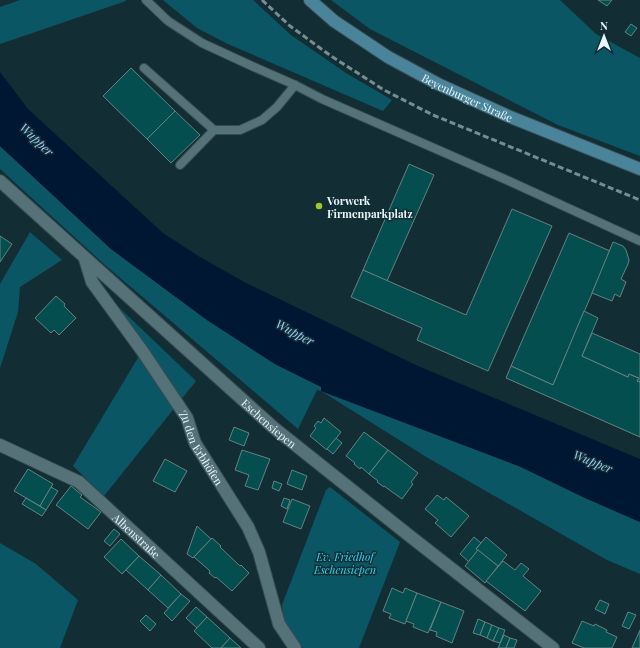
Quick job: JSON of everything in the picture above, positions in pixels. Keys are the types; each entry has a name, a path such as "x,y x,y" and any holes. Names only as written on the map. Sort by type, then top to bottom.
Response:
{"main road":[{"name":"Beyenburger Straße","path":"310,0 334,21 388,57 438,84 508,116 640,169"}],"street":[{"name":"Eschensiepen","path":"0,181 274,428 553,648"},
{"name":"Zu den Erbhöfen","path":"85,258 92,282 143,352 188,418 196,443 248,527 259,552 279,624 295,648"},
{"name":"Albenstraße","path":"0,445 79,482 259,648"}],"lane":[{"path":"146,0 168,21 202,43 254,68 295,85 322,99 482,169 640,241"},
{"path":"144,68 214,130 240,130 262,120 277,107 295,85"},
{"path":"180,165 214,130"}],"green space":[{"path":"20,0 126,1 0,44 0,7"},
{"path":"163,0 253,0 291,35 346,73 392,100 383,111 228,44 197,28"},
{"path":"331,0 560,0 596,34 640,58 640,156 558,125 370,29"},
{"path":"0,146 111,249 207,320 275,364 322,387 321,391 317,390 298,429 105,265 0,169"},
{"path":"30,232 62,260 20,287 18,312 0,368 0,284"},
{"path":"106,295 196,381 104,496 73,466 145,346"},
{"path":"321,391 521,467 585,498 640,522 640,574 607,560 428,458"},
{"name":"Ev. Friedhof Eschensiepen","path":"330,487 400,542 359,648 303,648 284,622 282,605 326,490"},
{"path":"0,543 36,564 78,600 60,648 0,648"}],"water":[{"name":"Wupper","path":"0,72 28,109 163,233 200,257 246,283 418,366 640,459 640,522 585,498 521,467 321,391 321,387 275,364 207,320 111,249 0,146"}],"building":[{"path":"598,0 612,0 607,6"},
{"path":"631,24 637,28 631,36 625,32"},
{"path":"131,68 175,111 147,139 103,96"},
{"path":"175,111 200,135 171,163 147,139"},
{"path":"409,164 434,175 387,281 363,270"},
{"path":"512,209 552,226 488,371 417,340 422,328 351,297 363,270 466,315"},
{"path":"569,233 610,251 553,385 511,366"},
{"path":"0,236 12,244 0,262"},
{"path":"613,242 623,246 629,260 621,279 626,282 620,297 615,294 612,301 592,293"},
{"path":"56,296 65,304 64,306 76,318 59,335 54,330 51,333 35,318"},
{"path":"584,311 598,318 582,356 628,377 629,374 639,378 637,381 640,382 640,437 506,378 511,366 553,385"},
{"path":"592,333 640,354 640,382 637,381 639,378 629,374 628,377 582,356"},
{"path":"324,418 341,432 327,450 310,436 316,428 314,426 318,421 321,423"},
{"path":"234,427 249,433 244,446 229,440"},
{"path":"364,432 388,450 369,474 361,467 360,469 346,456"},
{"path":"336,438 342,443 333,454 327,449"},
{"path":"242,450 270,459 258,490 245,486 249,475 235,470"},
{"path":"388,450 418,473 411,482 413,484 402,499 377,482 378,481 369,474"},
{"path":"165,459 187,471 175,492 153,481"},
{"path":"28,469 53,484 40,506 14,491"},
{"path":"292,470 307,476 302,490 287,484"},
{"path":"274,481 282,484 279,491 272,488"},
{"path":"71,486 82,495 80,497 101,512 88,529 56,505"},
{"path":"51,487 58,491 46,510 40,506"},
{"path":"437,495 444,500 446,497 469,516 451,537 435,523 438,520 425,509"},
{"path":"26,498 46,510 42,516 22,504"},
{"path":"284,498 290,500 287,509 281,506"},
{"path":"292,499 310,506 301,529 283,522"},
{"path":"197,526 211,539 193,558 187,554"},
{"path":"114,529 120,534 110,546 104,541"},
{"path":"474,537 481,543 476,549 478,550 469,562 460,554"},
{"path":"486,537 507,555 498,566 476,549"},
{"path":"212,538 249,573 232,591 209,573 210,571 194,557"},
{"path":"121,539 139,556 122,574 104,557"},
{"path":"478,550 498,566 485,583 465,566"},
{"path":"139,556 161,575 148,590 126,570"},
{"path":"503,561 515,570 521,563 529,569 523,576 541,591 525,611 486,581"},
{"path":"161,575 181,594 168,608 148,590"},
{"path":"392,588 403,593 405,588 417,593 405,624 389,618 391,614 383,611"},
{"path":"417,593 441,602 428,633 413,627 414,624 406,621"},
{"path":"181,594 190,601 172,621 164,613"},
{"path":"600,600 609,604 605,614 595,609"},
{"path":"441,602 464,611 452,643 436,636 437,632 430,630"},
{"path":"196,607 207,617 197,628 186,618"},
{"path":"628,612 636,615 629,629 622,626"},
{"path":"146,615 156,624 150,631 140,621"},
{"path":"207,617 230,638 221,648 212,648 194,631"},
{"path":"478,619 485,622 480,635 473,633"},
{"path":"582,621 594,626 595,624 607,630 606,632 617,637 612,648 584,648 572,643"},
{"path":"485,622 492,625 487,638 480,635"},
{"path":"492,625 499,628 493,641 487,638"},
{"path":"499,628 505,630 500,643 493,641"},
{"path":"640,630 640,648 632,648"},
{"path":"504,635 510,638 506,648 498,648"},
{"path":"230,638 241,648 221,648"},
{"path":"510,638 517,640 514,648 506,648"}],"railway":[{"path":"262,0 290,26 331,56 384,90 433,115 640,200"}],"place":[{"name":"Vorwerk Firmenparkplatz","path":"319,206"}]}
